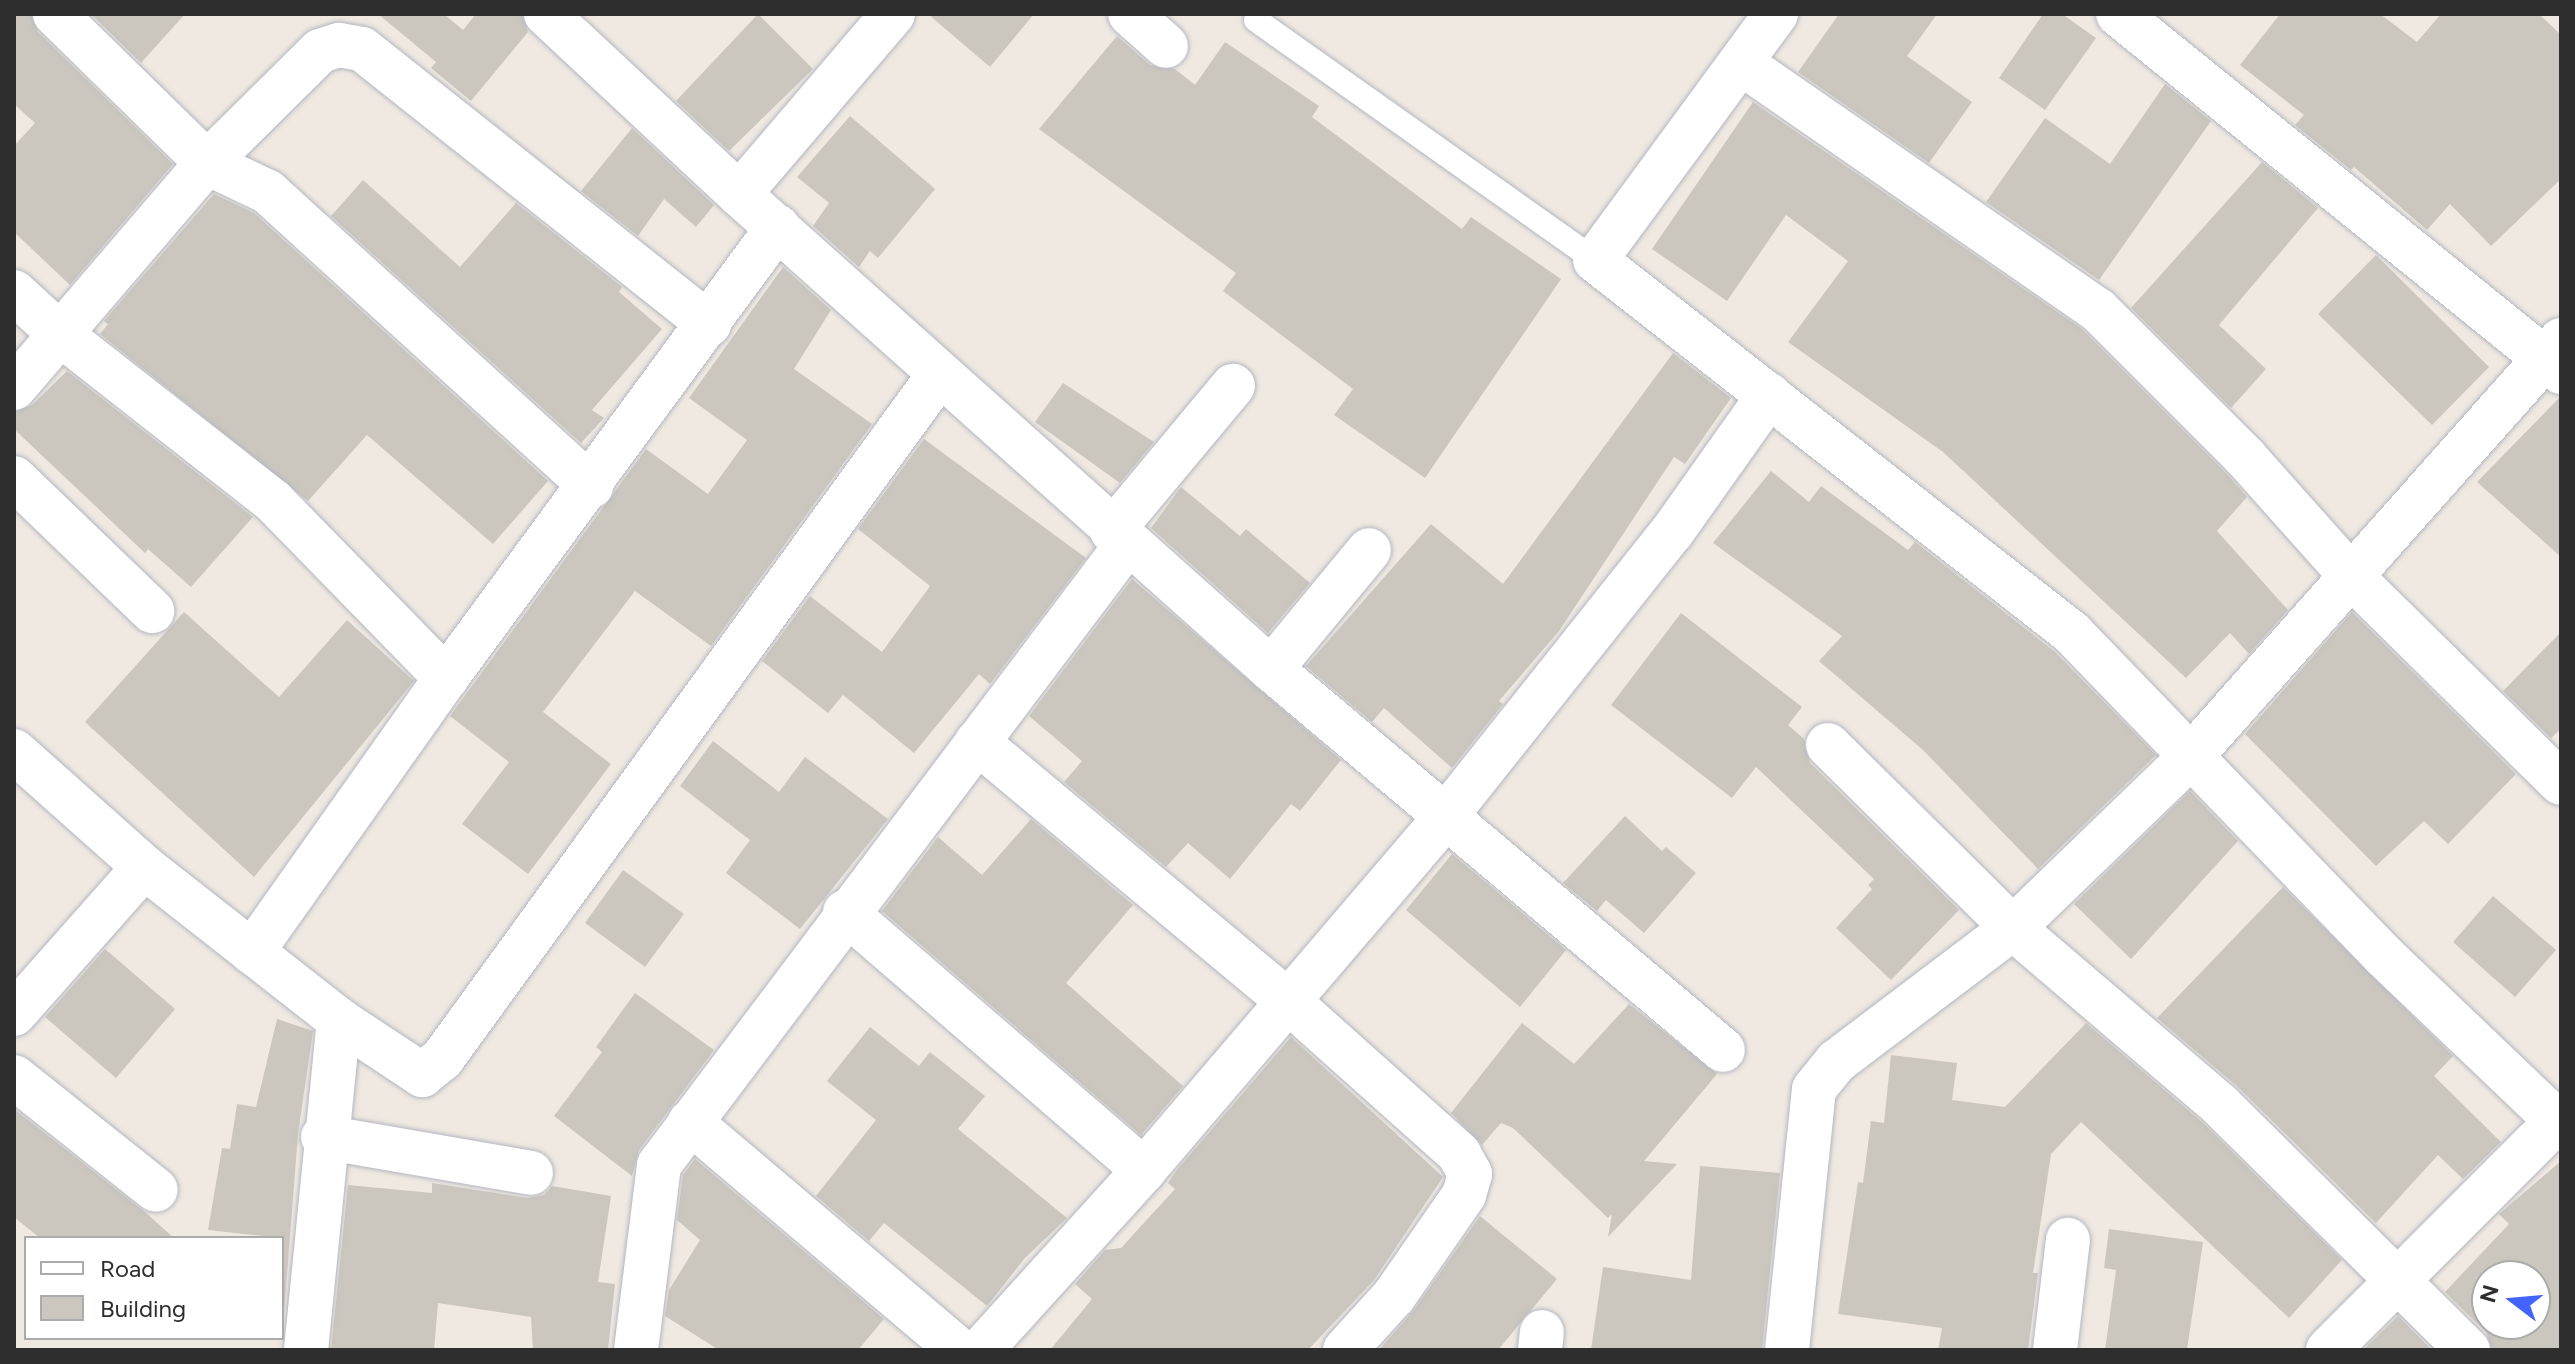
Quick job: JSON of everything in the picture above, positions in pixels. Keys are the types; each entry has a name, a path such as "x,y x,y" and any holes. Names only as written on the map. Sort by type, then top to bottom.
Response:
{"street":[{"path":"55,14 207,163 268,192 591,486"},
{"path":"546,14 739,194 1120,537 1271,669 1723,1050"},
{"path":"739,194 893,14"},
{"path":"1130,14 1166,46"},
{"path":"1776,14 1595,260 2072,633 2193,754 2384,956 2559,1123 2394,1279 2328,1350"},
{"path":"1787,1350 1814,1089 1837,1061 2013,928 2193,754 2350,575 2555,356 2118,14"},
{"path":"14,388 207,163 320,51 339,45 362,49 709,324"},
{"path":"1741,63 2098,310 2245,457 2350,575 2561,783"},
{"path":"252,952 446,678 591,486 778,227"},
{"path":"14,292 60,334 273,501 446,678"},
{"path":"14,751 144,867 339,1020 422,1075 442,1059 939,375"},
{"path":"636,1350 659,1165 845,912 977,742 1120,537 1233,386"},
{"path":"981,1350 1144,1170 1445,817 1672,532 1769,395"},
{"path":"14,478 152,611"},
{"path":"1271,669 1369,550"},
{"path":"977,742 1287,1000 1459,1154 1470,1174 1464,1195 1394,1296 1345,1350"},
{"path":"1828,745 2013,928 2220,1105 2468,1350"},
{"path":"14,1014 144,867"},
{"path":"845,912 1144,1170"},
{"path":"306,1350 323,1137 339,1020"},
{"path":"14,1077 156,1190"},
{"path":"690,1122 959,1350"},
{"path":"323,1137 531,1173"},
{"path":"2055,1350 2068,1240"}],"lane":[{"path":"1256,20 1595,260"}],"building":[{"path":"14,14 31,14 38,32 173,164 70,285 14,232 14,146 35,123 14,104"},
{"path":"91,14 185,14 141,63"},
{"path":"378,14 444,14 463,30 476,14 522,14 528,32 471,101 431,68 436,62"},
{"path":"758,14 813,69 729,151 676,101"},
{"path":"928,14 1034,14 990,67"},
{"path":"1839,14 1937,14 1907,56 1972,102 1929,163 1798,72"},
{"path":"2043,14 2062,14 2096,38 2045,110 1999,78"},
{"path":"2280,14 2380,14 2417,42 2441,14 2539,14 2561,35 2561,179 2491,246 2450,204 2427,230 2354,167 2351,170 2295,125 2304,115 2240,65"},
{"path":"1117,36 1150,65 1175,69 1195,85 1225,42 1319,106 1312,117 1462,229 1471,217 1561,279 1425,478 1334,415 1353,389 1223,291 1236,273 1039,129"},
{"path":"2165,84 2211,121 2099,280 1986,202 2045,118 2110,164"},
{"path":"1753,102 2082,329 2227,474 2247,497 2217,531 2288,610 2249,654 2230,633 2186,678 1943,452 1788,342 1848,261 1786,215 1727,301 1652,249"},
{"path":"850,116 935,189 878,258 870,251 859,267 813,226 829,203 797,177"},
{"path":"632,128 714,205 696,227 664,199 638,236 581,191"},
{"path":"2262,162 2318,208 2219,325 2266,369 2231,408 2131,308"},
{"path":"363,180 460,267 516,203 622,287 619,292 662,329 592,410 604,418 581,443 331,216"},
{"path":"214,194 254,213 548,481 493,544 367,435 308,501 100,334 108,324 104,321"},
{"path":"2376,255 2489,367 2432,425 2318,314"},
{"path":"783,267 831,310 794,369 872,424 711,646 635,591 543,712 611,764 528,874 462,824 509,762 450,716 646,449 708,494 747,440 689,398"},
{"path":"1673,353 1731,398 1685,464 1674,457 1559,631 1499,701 1503,704 1452,768 1384,708 1372,722 1306,666 1431,524 1503,584"},
{"path":"67,371 253,517 191,587 148,549 145,553 14,429 14,412 32,405"},
{"path":"1063,383 1154,442 1120,483 1035,422"},
{"path":"2561,396 2561,557 2477,482"},
{"path":"924,439 1086,558 990,684 979,674 914,753 843,695 828,713 762,661 810,596 882,652 930,586 858,529"},
{"path":"1771,471 1809,502 1821,486 1908,550 1915,542 2055,652 2156,755 2038,869 1923,750 1819,661 1842,636 1713,543"},
{"path":"1181,487 1240,536 1246,529 1310,583 1268,633 1151,528"},
{"path":"1132,579 1341,760 1300,811 1291,804 1230,879 1188,843 1166,867 1064,782 1082,761 1029,716"},
{"path":"184,612 279,697 347,620 414,681 254,877 85,722"},
{"path":"2352,612 2516,774 2448,844 2424,821 2376,866 2245,734"},
{"path":"1681,613 1802,707 1788,725 1804,739 1810,763 1959,910 1891,980 1836,928 1872,889 1868,885 1874,879 1756,767 1732,798 1611,705"},
{"path":"2561,632 2561,729 2551,738 2503,691"},
{"path":"713,741 779,792 805,757 888,819 800,929 726,873 750,840 680,786"},
{"path":"2190,791 2238,841 2131,959 2074,904"},
{"path":"1625,816 1662,851 1666,847 1696,873 1644,933 1606,900 1597,911 1563,883"},
{"path":"1031,819 1133,905 1066,983 1183,1086 1141,1135 882,911 938,837 982,875"},
{"path":"1452,854 1566,950 1520,1007 1406,910"},
{"path":"623,870 684,914 645,967 585,923"},
{"path":"2283,887 2453,1056 2434,1076 2501,1142 2463,1179 2438,1155 2376,1223 2238,1087 2157,1018"},
{"path":"2493,896 2556,950 2515,997 2453,942"},
{"path":"105,949 175,1009 116,1078 45,1017"},
{"path":"635,993 714,1050 639,1150 632,1176 554,1116 602,1052 596,1047"},
{"path":"1629,1004 1717,1074 1644,1161 1677,1164 1608,1237 1612,1214 1608,1218 1513,1128 1501,1123 1482,1145 1451,1113 1522,1023 1574,1064"},
{"path":"277,1019 313,1031 298,1134 284,1313 284,1236 208,1230 222,1148 230,1149 237,1104 256,1107"},
{"path":"2086,1023 2203,1123 2342,1260 2289,1318 2081,1122 2051,1154 2033,1273 2038,1273 2028,1350 1938,1350 1942,1328 1838,1314 1858,1182 1863,1183 1871,1121 1884,1123 1891,1055 1957,1063 1952,1100 2005,1107"},
{"path":"870,1027 919,1066 930,1052 985,1096 958,1129 1067,1218 1025,1258 987,1306 884,1223 869,1241 816,1196 876,1120 827,1081"},
{"path":"1291,1037 1443,1177 1374,1280 1308,1350 1050,1350 1092,1299 1075,1284 1105,1250 1121,1248 1175,1189 1168,1183 1176,1171"},
{"path":"14,1109 172,1236 38,1236 14,1217"},
{"path":"695,1159 884,1319 858,1350 719,1350 665,1316 669,1290 700,1240 677,1220 683,1175"},
{"path":"2561,1161 2561,1350 2492,1350 2489,1340 2551,1340 2551,1260 2475,1260 2509,1224 2499,1214"},
{"path":"1700,1166 1780,1173 1762,1350 1591,1350 1603,1267 1691,1280"},
{"path":"432,1183 527,1198 544,1195 552,1186 611,1196 598,1282 615,1284 608,1350 533,1350 531,1317 438,1303 434,1350 331,1350 348,1185 432,1193"},
{"path":"1480,1216 1557,1279 1498,1350 1379,1350 1414,1310"},
{"path":"2109,1229 2203,1242 2187,1350 2105,1350 2116,1270 2104,1268"},
{"path":"2471,1264 2471,1317 2445,1292"},
{"path":"2398,1316 2432,1350 2363,1350"}]}
